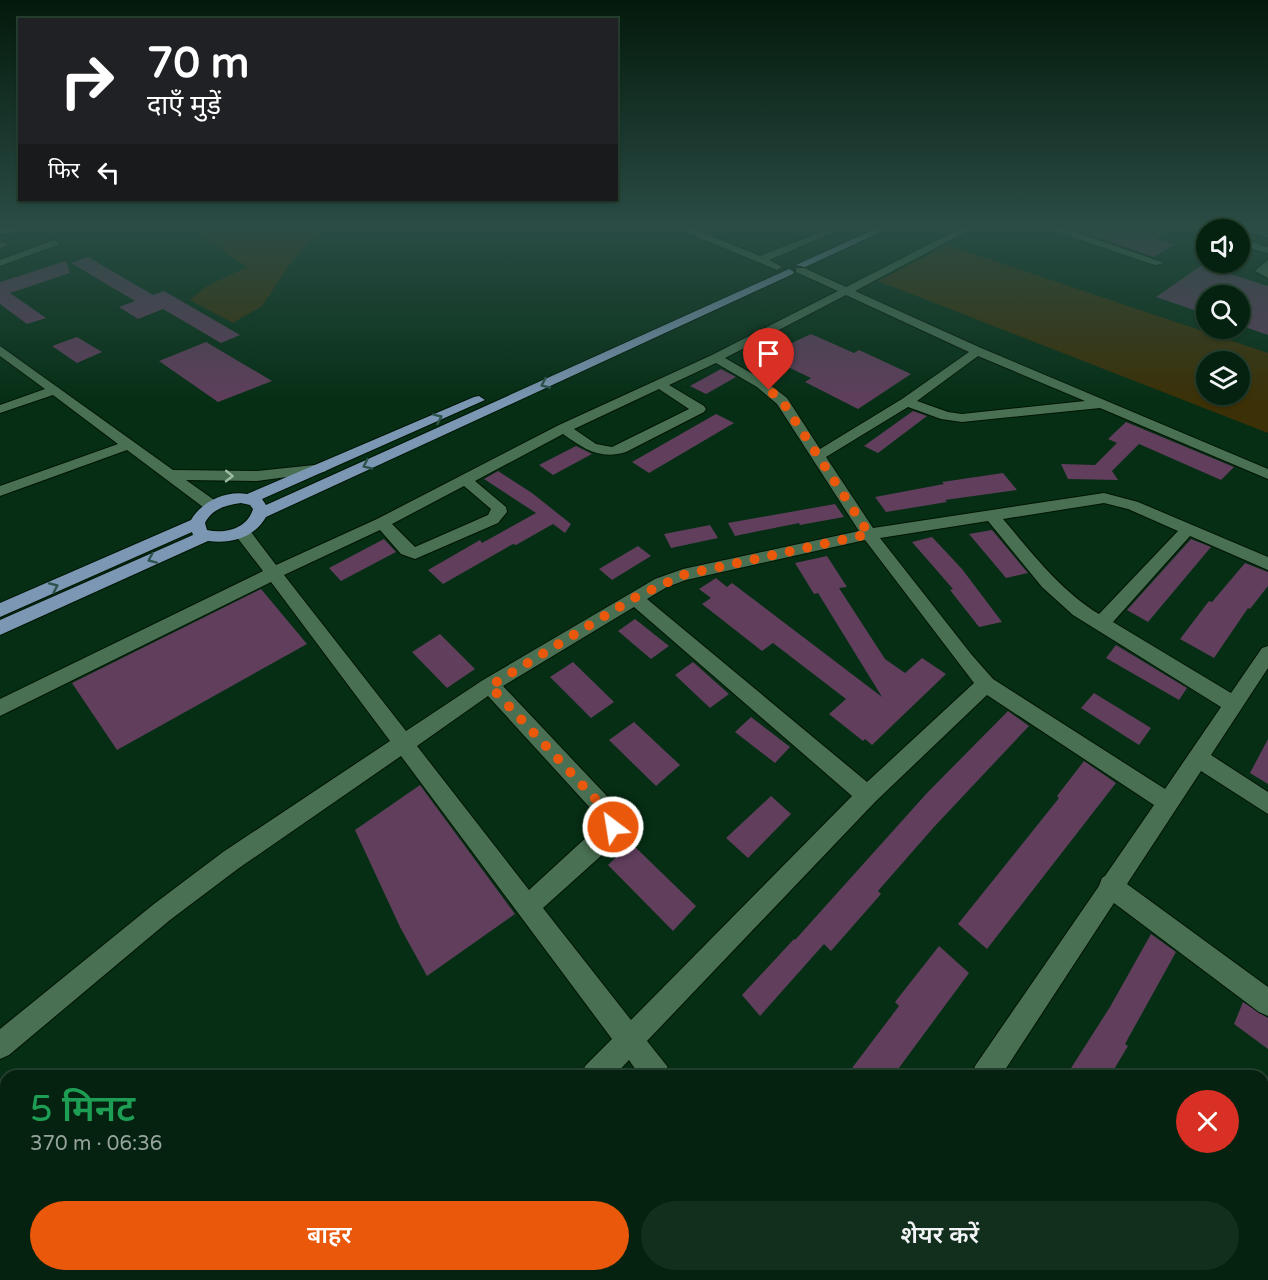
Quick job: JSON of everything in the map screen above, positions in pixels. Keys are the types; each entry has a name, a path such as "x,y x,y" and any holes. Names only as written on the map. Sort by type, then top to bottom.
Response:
{"main road":[{"path":"201,529 199,517 212,506 231,499 249,499 748,285"},
{"path":"0,610 201,529 222,537 242,532 261,514 751,285"},
{"path":"249,499 259,505 261,514"},
{"path":"0,628 201,529"}],"street":[{"path":"829,285 977,351 1268,474"},
{"path":"0,708 274,573 382,523 564,428 716,358 859,285"},
{"path":"0,350 212,506"},
{"path":"817,457 907,402 977,351"},
{"path":"716,358 761,384 782,401 869,534 964,659 987,684 1167,802"},
{"path":"564,428 599,451 607,453 697,412 697,406 659,384"},
{"path":"0,409 55,390"},
{"path":"907,402 946,416 962,418 1101,404"},
{"path":"0,491 130,444"},
{"path":"171,475 257,476 324,468"},
{"path":"382,523 407,550 415,553 493,519 499,512 498,507 465,480"},
{"path":"0,1046 162,912 231,860 490,686 634,598 683,575 869,534 1104,498 1132,505 1268,564"},
{"path":"992,516 1062,597 1100,624 1233,704"},
{"path":"1100,624 1189,528"},
{"path":"242,532 652,1070"},
{"path":"634,598 867,795"},
{"path":"989,1070 1268,653"},
{"path":"601,1070 867,795 987,684"},
{"path":"490,686 614,819 613,827 604,838 527,907"},
{"path":"1197,758 1268,804"},
{"path":"1110,886 1268,1003"}],"shaded area":[{"path":"276,285 262,306 233,323 190,300 207,286"},
{"path":"888,285 1065,285 1196,329 1196,339 1226,339 1268,353 1268,433 1196,405 1250,405 1250,351 1196,351 1196,405"}],"building":[{"path":"0,285 35,285 10,293 46,318 27,324 0,304"},
{"path":"108,285 135,285 153,295 164,291 240,335 221,343 163,309 138,319 119,307 135,301"},
{"path":"1174,285 1264,285 1268,286 1268,335 1250,329 1250,285 1196,285 1196,311 1156,297"},
{"path":"811,334 854,353 859,350 911,374 858,409 805,382 811,378 765,356"},
{"path":"77,337 102,352 77,363 52,346"},
{"path":"206,342 272,381 218,402 159,361"},
{"path":"721,369 736,377 706,394 690,386"},
{"path":"913,411 927,416 878,453 864,446"},
{"path":"716,414 734,423 649,473 632,462"},
{"path":"1126,422 1234,467 1221,480 1139,444 1112,471 1118,480 1068,479 1061,464 1095,465 1117,443 1108,439"},
{"path":"576,446 592,454 553,475 539,465"},
{"path":"498,471 532,493 571,524 565,533 553,524 443,584 428,570 480,540 482,543 536,513 484,479"},
{"path":"1003,473 1017,490 945,500 947,502 886,512 875,497 944,484 942,482"},
{"path":"835,504 844,517 800,525 799,523 735,536 728,523"},
{"path":"710,525 718,538 671,548 664,534"},
{"path":"992,530 1028,573 1006,578 969,534"},
{"path":"932,537 962,569 1002,622 979,627 950,590 953,589 912,542"},
{"path":"384,539 396,552 341,581 329,568"},
{"path":"1191,539 1211,547 1148,622 1127,610"},
{"path":"638,546 651,556 612,580 599,569"},
{"path":"827,556 847,587 839,588 885,659 905,673 922,658 946,674 872,745 865,739 863,741 829,714 846,699 773,643 762,651 702,604 711,598 699,589 716,578 727,587 732,583 882,697 818,593 814,594 795,563"},
{"path":"1245,563 1268,572 1268,586 1250,609 1248,608 1214,658 1180,639 1209,601 1212,602"},
{"path":"261,589 307,644 117,750 72,683"},
{"path":"635,619 669,646 651,659 618,631"},
{"path":"440,634 475,669 447,688 412,652"},
{"path":"1116,645 1187,688 1179,700 1106,658"},
{"path":"573,662 614,702 591,718 550,677"},
{"path":"693,662 729,694 710,708 675,675"},
{"path":"1094,693 1151,728 1139,745 1081,708"},
{"path":"1008,711 1029,726 934,827 878,891 881,894 831,951 824,944 760,1016 742,995 795,940 927,793"},
{"path":"751,717 790,747 775,763 735,732"},
{"path":"634,722 680,765 656,786 609,740"},
{"path":"1268,739 1268,784 1250,773"},
{"path":"1084,761 1116,783 987,949 958,924 1059,798 1057,796"},
{"path":"420,785 515,914 427,976 400,927 355,830"},
{"path":"771,796 791,814 748,858 726,838"},
{"path":"631,843 696,906 673,931 608,865"},
{"path":"1151,934 1176,952 1125,1044 1128,1046 1114,1070 1070,1070 1110,1007"},
{"path":"939,946 969,973 897,1070 851,1070 899,1006 895,1002"},
{"path":"1243,1002 1268,1018 1268,1049 1234,1024"}],"route":[{"path":"613,827 614,819 490,686 661,583 683,575 869,534 782,401 769,390"}]}
